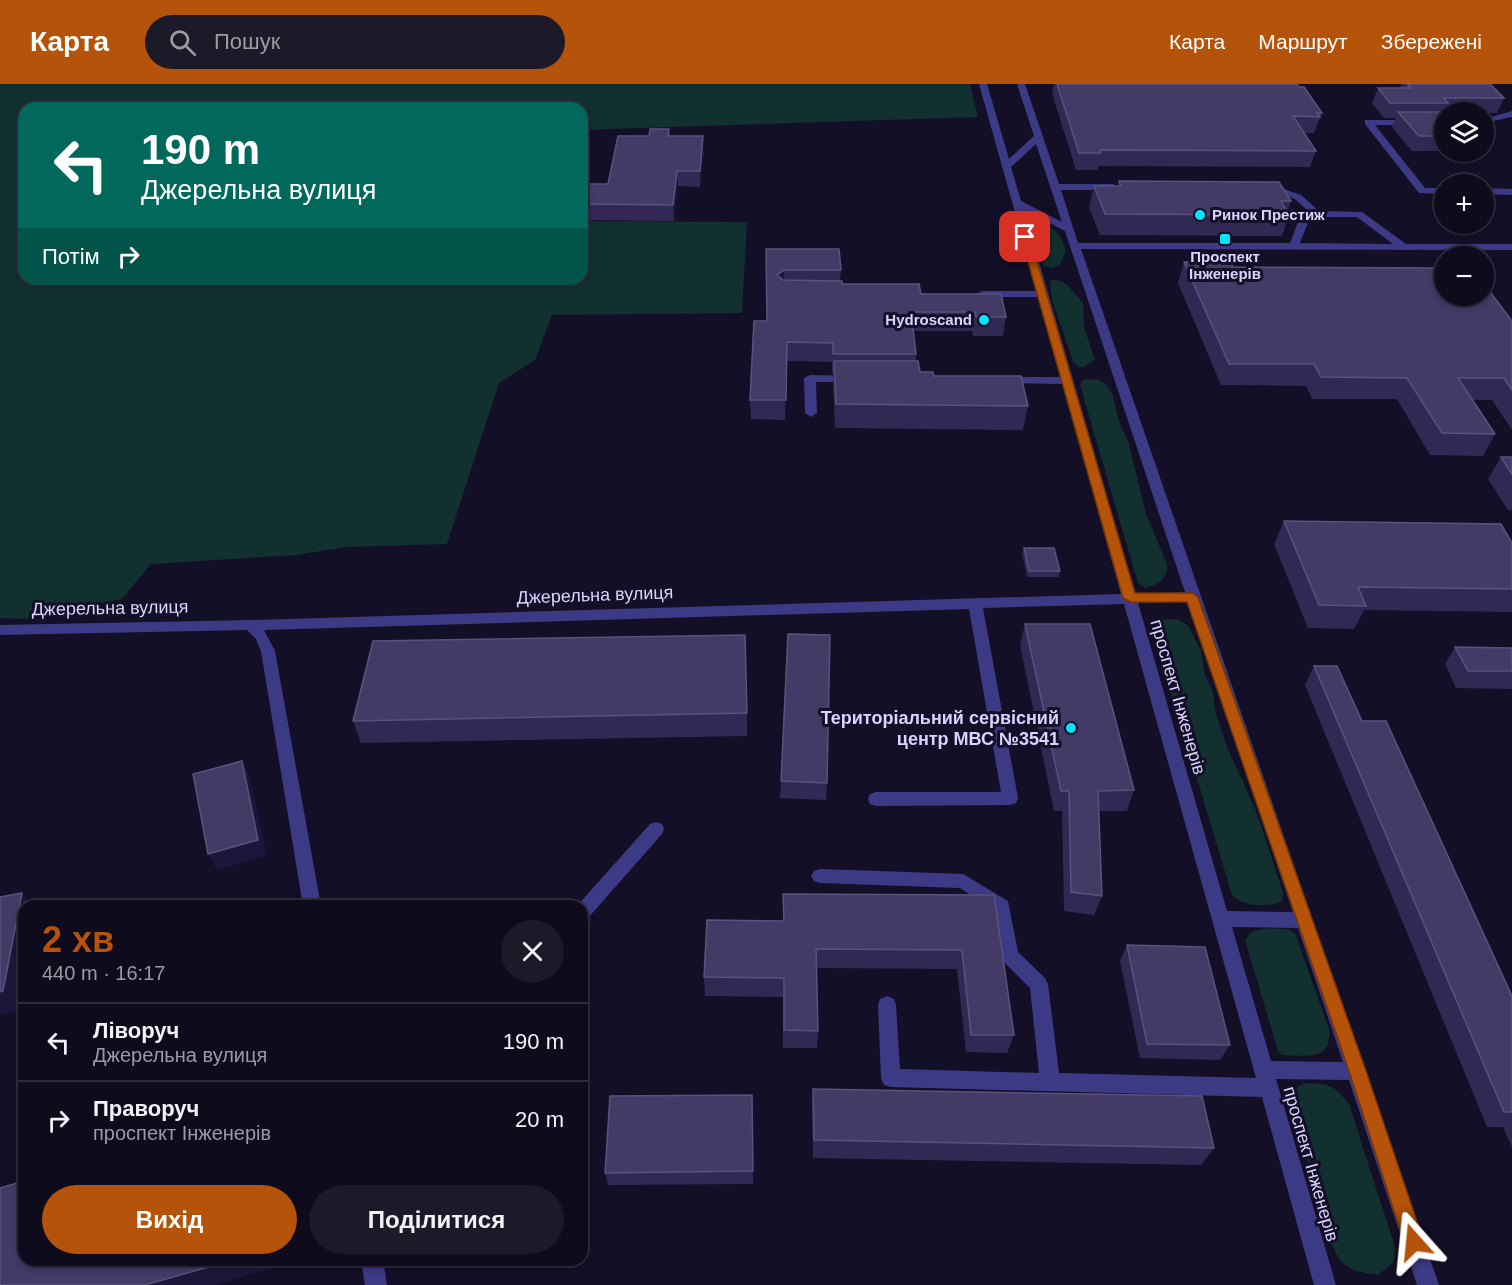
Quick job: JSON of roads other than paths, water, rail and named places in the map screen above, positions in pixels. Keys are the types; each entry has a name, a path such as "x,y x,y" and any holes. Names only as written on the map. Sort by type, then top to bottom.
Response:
{"street":[{"name":"проспект Інженерів","path":"983,84 1325,1285"},
{"path":"1021,84 1073,246 1303,920 1358,1071 1428,1285"},
{"path":"1494,118 1512,114"},
{"path":"1434,122 1368,122 1422,191 1434,191"},
{"path":"1006,166 1013,158 1031,146 1038,137"},
{"path":"1054,187 1130,187"},
{"path":"1261,187 1272,187 1298,197 1317,214"},
{"path":"1494,191 1512,192"},
{"path":"1016,202 1068,229"},
{"path":"1294,247 1306,214 1359,214 1404,247"},
{"path":"1073,246 1512,248"},
{"path":"971,294 1042,294"},
{"path":"811,413 810,378 870,379"},
{"path":"989,380 1067,381"},
{"name":"Джерельна вулиця","path":"0,630 251,626 1192,597"},
{"path":"876,799 1010,798 975,602"},
{"path":"251,626 262,637 268,651 311,900"},
{"path":"588,906 656,829"},
{"path":"820,876 963,881 1002,906 1010,956 1039,984 1050,1083"},
{"path":"1220,919 1303,920"},
{"path":"887,1005 891,1078 1050,1083 1266,1079 1358,1071"},
{"path":"373,1266 376,1285"}],"place":[{"name":"Ринок Престиж","path":"1200,215"},
{"name":"Проспект Інженерів","path":"1225,239"},
{"name":"Hydroscand","path":"984,320"},
{"name":"Територіальний сервісний центр МВС №3541","path":"1071,728"}]}
